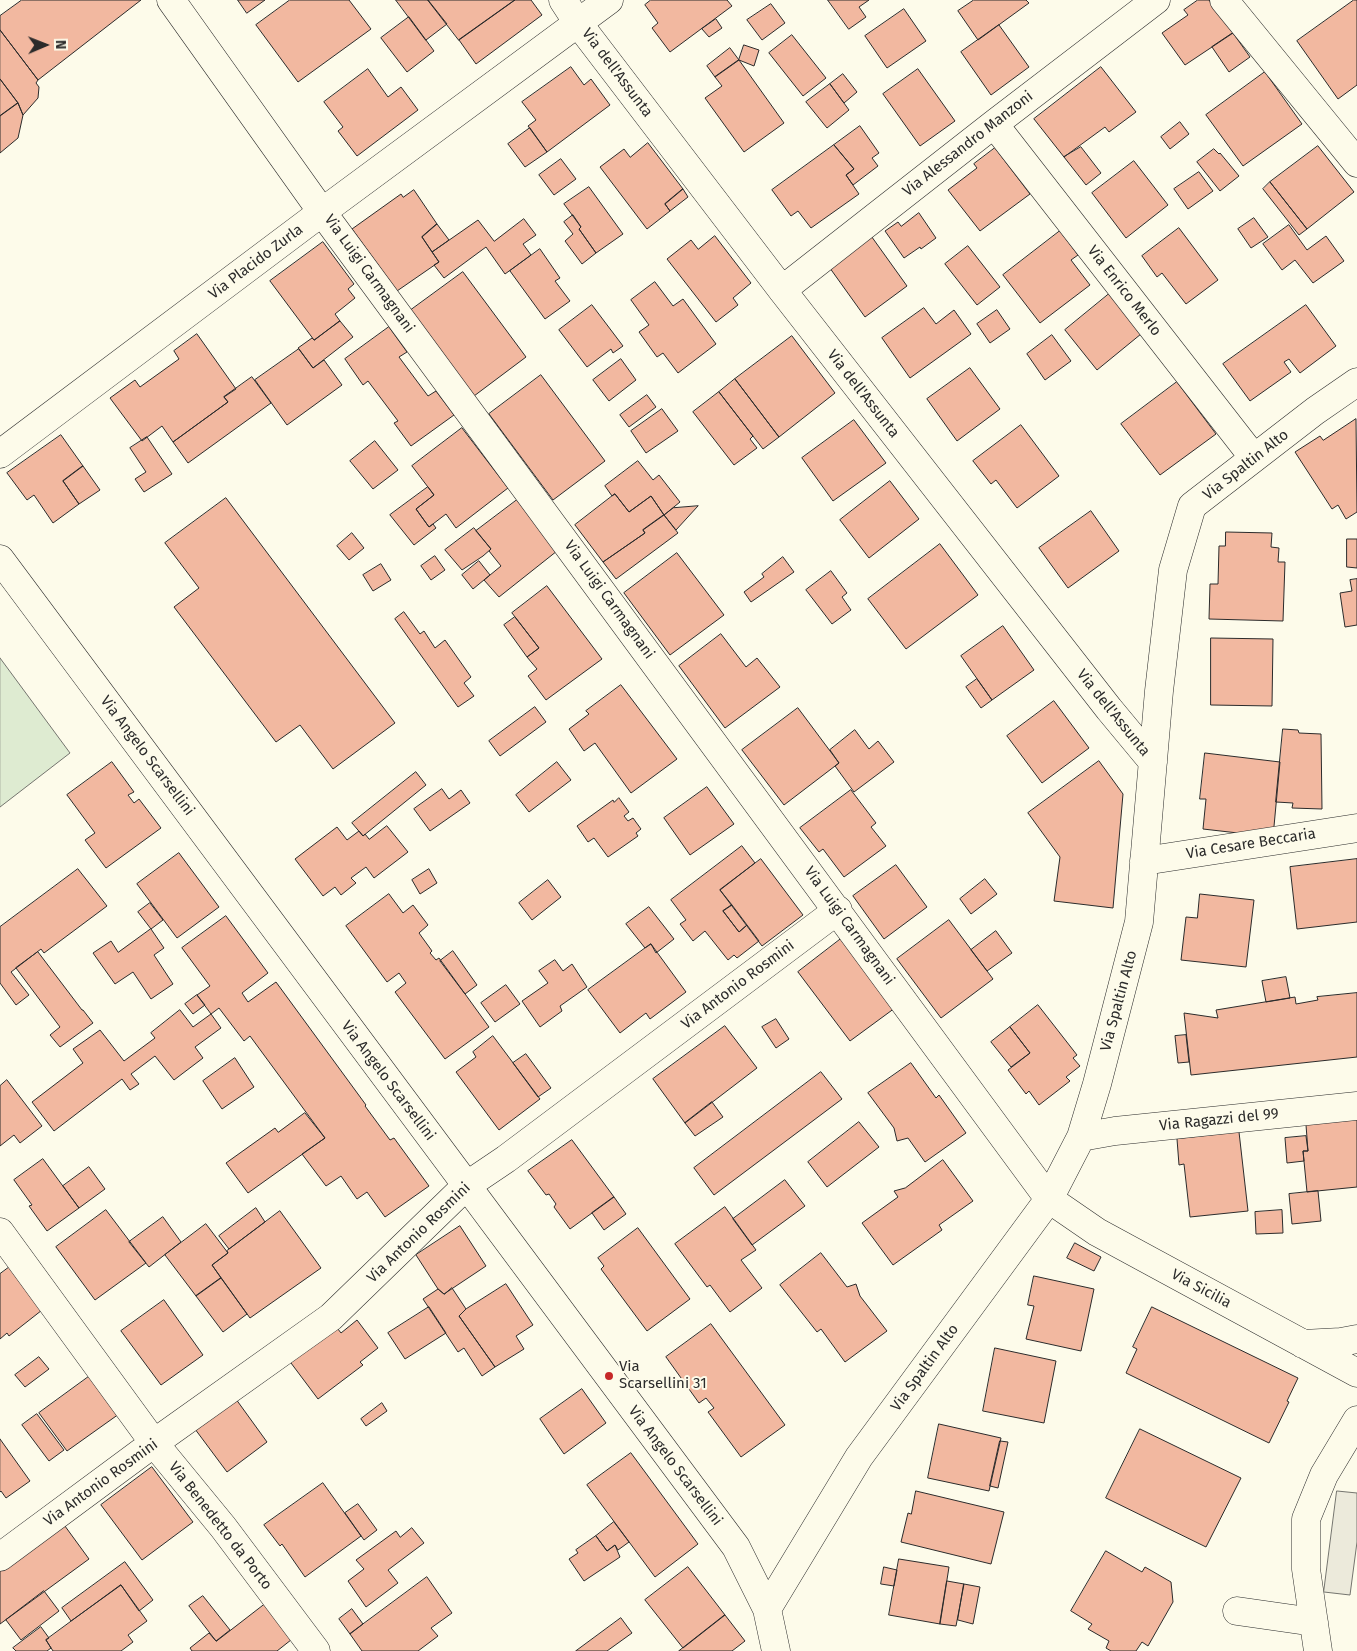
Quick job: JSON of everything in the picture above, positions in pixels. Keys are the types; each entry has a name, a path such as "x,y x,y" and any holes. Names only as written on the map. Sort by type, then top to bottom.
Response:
{"street":[{"name":"Via Luigi Carmagnani","path":"171,0 322,212 838,910 1049,1199"},
{"name":"Via dell'Assunta","path":"563,0 782,290 1109,709 1153,762"},
{"name":"Via Placido Zurla","path":"0,454 322,212 609,0"},
{"name":"Via Alessandro Manzoni","path":"782,290 1156,0"},
{"path":"1224,0 1357,163"},
{"name":"Via Enrico Merlo","path":"994,124 1254,458"},
{"name":"Via Spaltin Alto","path":"767,1609 859,1457 1049,1199 1081,1137 1097,1084 1139,922 1159,691 1173,570 1192,506 1315,411 1357,382"},
{"name":"Via Angelo Scarsellini","path":"0,559 736,1548 767,1609 776,1651"},
{"name":"Via Cesare Beccaria","path":"1144,861 1357,828"},
{"name":"Via Antonio Rosmini","path":"0,1557 154,1443 331,1317 466,1186 838,910"},
{"name":"Via Ragazzi del 99","path":"1081,1137 1115,1131 1357,1106"},
{"name":"Via Sicilia","path":"1049,1199 1096,1232 1357,1373"},
{"name":"Via Benedetto da Porto","path":"0,1232 154,1443 223,1527 316,1651"},
{"path":"1303,1344 1341,1342 1357,1339"},
{"path":"1318,1651 1306,1569 1306,1518 1324,1475 1357,1420"},
{"path":"1237,1611 1314,1622"}],"green space":[{"path":"0,658 70,753 0,807"}],"shaded area":[{"path":"1337,1491 1357,1493 1357,1542 1350,1595 1324,1592"}],"building":[{"path":"22,0 141,0 38,80 0,30 0,16"},
{"path":"238,0 265,0 247,13"},
{"path":"290,0 349,0 371,29 298,82 256,25"},
{"path":"396,0 428,0 447,24 426,40"},
{"path":"428,0 515,0 459,40"},
{"path":"515,0 531,0 542,15 476,64 459,40"},
{"path":"651,0 727,0 732,6 670,52 652,28 658,23 645,5"},
{"path":"828,0 869,0 859,7 866,17 849,29"},
{"path":"974,0 1026,0 1029,3 978,40 958,11"},
{"path":"1198,0 1209,0 1233,33 1185,65 1162,33 1188,15 1184,10"},
{"path":"1354,0 1357,0 1357,85 1338,99 1297,41"},
{"path":"771,4 785,23 762,40 747,20"},
{"path":"904,9 926,41 887,68 865,36"},
{"path":"409,17 434,51 407,72 381,38"},
{"path":"716,19 722,28 709,37 702,29"},
{"path":"999,25 1029,67 991,95 961,52"},
{"path":"0,30 38,80 36,83 39,87 38,98 23,115 18,103 0,79"},
{"path":"1233,33 1250,57 1229,72 1212,47"},
{"path":"792,35 826,78 803,96 769,53"},
{"path":"744,45 759,50 754,66 739,60"},
{"path":"730,48 739,60 715,77 707,66"},
{"path":"739,60 784,123 744,152 705,98 722,86 715,77"},
{"path":"571,67 584,85 591,79 610,105 547,152 528,126 536,120 522,102"},
{"path":"1101,67 1136,112 1109,132 1105,127 1064,157 1034,119"},
{"path":"368,69 388,97 401,87 418,110 357,156 338,131 343,127 324,102"},
{"path":"918,69 955,121 920,146 883,94"},
{"path":"1265,72 1302,124 1243,166 1206,115"},
{"path":"843,74 857,92 844,103 830,84"},
{"path":"0,79 18,103 0,116"},
{"path":"830,84 849,110 827,128 806,102"},
{"path":"18,103 23,115 18,138 0,153 0,116"},
{"path":"1180,122 1189,134 1170,149 1161,137"},
{"path":"860,126 879,153 872,158 878,166 853,185 846,175 854,169 834,145"},
{"path":"530,128 547,152 525,167 508,144"},
{"path":"648,143 683,189 665,204 670,211 647,229 600,167 624,149 630,157"},
{"path":"834,145 854,169 846,175 859,194 811,228 798,211 791,216 772,190"},
{"path":"1318,146 1354,192 1307,229 1270,182"},
{"path":"1081,147 1101,173 1086,185 1064,157"},
{"path":"995,148 1030,194 980,231 948,190 977,168 974,164"},
{"path":"1214,149 1220,153 1239,176 1220,191 1197,162"},
{"path":"561,159 576,179 554,195 539,175"},
{"path":"1134,161 1168,205 1126,238 1092,193"},
{"path":"1199,172 1213,191 1188,209 1174,189"},
{"path":"1270,182 1307,229 1299,235 1263,189"},
{"path":"589,187 623,234 596,253 579,229 581,227 564,204"},
{"path":"683,189 688,197 670,211 665,204"},
{"path":"414,190 437,224 422,237 439,262 397,291 352,229 401,194 403,197"},
{"path":"919,213 936,238 904,258 885,231 898,222 901,226"},
{"path":"573,215 581,227 579,229 596,253 582,264 565,241 573,234 564,222"},
{"path":"1254,218 1268,237 1251,248 1238,229"},
{"path":"524,219 536,235 523,244 531,255 505,274 486,247 444,278 434,265 439,262 432,252 478,220 494,241"},
{"path":"437,224 449,240 432,252 422,237"},
{"path":"1289,225 1307,250 1326,236 1344,261 1313,283 1295,260 1282,270 1263,244"},
{"path":"1179,228 1218,280 1186,304 1162,273 1157,277 1142,256"},
{"path":"1060,231 1078,255 1071,260 1090,285 1040,323 1003,275"},
{"path":"869,233 907,286 865,317 827,264"},
{"path":"715,236 751,283 733,298 738,305 716,322 667,259 691,240 698,249"},
{"path":"323,242 354,284 348,289 355,298 335,314 340,321 314,340 270,281"},
{"path":"968,246 1000,287 977,305 945,264"},
{"path":"540,249 560,278 555,281 570,301 545,319 510,271"},
{"path":"463,272 526,357 474,396 411,310"},
{"path":"655,282 673,306 683,299 716,344 678,373 663,353 657,357 639,332 649,325 631,300"},
{"path":"1109,294 1141,334 1097,370 1065,330"},
{"path":"592,305 623,346 613,353 611,349 587,367 559,330"},
{"path":"1306,305 1336,346 1300,373 1289,359 1284,362 1291,372 1250,401 1223,364"},
{"path":"924,308 936,324 954,310 971,334 910,378 882,338"},
{"path":"997,310 1010,329 990,343 977,324"},
{"path":"340,321 353,337 313,368 298,348 312,338 314,340"},
{"path":"389,327 407,352 399,357 428,396 436,391 454,415 411,446 394,423 398,421 368,381 363,385 345,359"},
{"path":"197,334 236,389 224,397 228,402 173,442 162,426 142,441 110,398 135,380 140,387 179,359 174,351"},
{"path":"1052,335 1071,361 1045,380 1027,354"},
{"path":"792,336 835,393 779,437 735,379"},
{"path":"299,349 313,368 324,360 342,385 287,425 255,380"},
{"path":"621,359 636,380 609,401 593,380"},
{"path":"970,368 1000,409 957,441 927,399"},
{"path":"541,375 605,461 553,500 489,414"},
{"path":"252,377 271,403 188,463 173,442 228,402 224,397"},
{"path":"735,379 779,437 763,449 719,392"},
{"path":"1177,382 1216,434 1160,475 1121,424"},
{"path":"719,392 753,436 750,439 757,448 734,465 693,412"},
{"path":"647,395 656,407 629,427 620,415"},
{"path":"662,409 678,431 646,453 631,431"},
{"path":"1356,419 1357,512 1346,519 1338,505 1332,509 1295,452 1320,436 1323,440"},
{"path":"854,420 886,463 833,501 802,458"},
{"path":"1021,425 1059,476 1017,508 996,480 991,484 973,461"},
{"path":"462,428 508,488 456,528 446,514 429,527 416,509 434,495 412,466"},
{"path":"61,435 83,466 63,481 79,504 53,523 34,495 27,500 7,473"},
{"path":"147,437 172,474 144,492 135,479 146,472 130,448"},
{"path":"375,441 398,470 373,489 350,461"},
{"path":"638,461 653,480 659,475 680,502 664,515 651,496 629,512 615,494 612,496 605,486"},
{"path":"83,466 100,490 79,504 63,481"},
{"path":"890,481 919,519 869,558 840,520"},
{"path":"428,487 434,495 416,509 429,527 433,524 436,528 414,545 390,515"},
{"path":"615,494 629,512 651,496 664,515 643,530 645,533 603,562 575,525"},
{"path":"226,498 395,723 333,769 300,725 276,742 174,607 199,588 165,543"},
{"path":"517,500 557,551 499,597 484,580 501,566 489,551 491,549 476,531"},
{"path":"698,506 676,530 664,515 673,508"},
{"path":"1091,511 1119,551 1068,588 1039,548"},
{"path":"664,515 678,533 616,579 603,562 645,533 643,530"},
{"path":"474,528 491,549 462,570 445,550"},
{"path":"1226,532 1272,533 1271,547 1279,548 1278,562 1285,562 1283,621 1209,619 1210,584 1218,584 1219,546 1225,546"},
{"path":"352,533 364,548 349,560 337,546"},
{"path":"1347,539 1357,539 1357,568 1347,567"},
{"path":"940,544 978,595 906,649 868,599"},
{"path":"677,553 724,615 670,655 624,593"},
{"path":"435,556 445,570 431,580 421,566"},
{"path":"783,557 794,572 751,602 744,592 764,577 762,574"},
{"path":"479,561 490,575 473,589 462,575"},
{"path":"381,564 391,580 373,591 363,575"},
{"path":"831,571 847,593 842,597 851,610 832,624 806,590"},
{"path":"1357,579 1357,625 1345,627 1340,593 1352,591 1350,580"},
{"path":"547,586 602,659 546,700 528,676 537,669 527,657 539,648 512,613"},
{"path":"404,612 420,634 424,631 435,648 445,640 471,677 464,683 474,696 458,707 395,619"},
{"path":"515,617 539,648 527,657 504,625"},
{"path":"1003,626 1034,670 992,700 961,656"},
{"path":"721,634 746,667 757,658 780,687 725,728 679,666"},
{"path":"1211,638 1273,639 1272,706 1211,705"},
{"path":"977,679 992,700 981,708 966,687"},
{"path":"621,685 677,759 631,793 595,743 584,751 569,729 589,714 586,711"},
{"path":"1054,701 1089,748 1042,783 1007,736"},
{"path":"535,707 546,722 500,756 489,741"},
{"path":"798,708 839,763 784,805 742,750"},
{"path":"1283,729 1298,730 1299,733 1321,734 1322,809 1292,808 1293,803 1276,802"},
{"path":"855,730 869,749 878,741 894,762 854,792 835,766 839,763 830,750"},
{"path":"1205,753 1280,762 1273,837 1203,829 1206,799 1200,799"},
{"path":"1099,761 1123,794 1113,908 1054,901 1060,857 1028,813"},
{"path":"112,762 134,792 128,795 134,803 139,799 161,828 106,868 85,840 95,833 67,795"},
{"path":"557,762 571,780 529,812 516,795"},
{"path":"416,772 426,785 363,836 352,823"},
{"path":"707,787 734,824 690,855 664,818"},
{"path":"442,789 449,799 461,790 470,803 430,831 414,809"},
{"path":"851,790 876,823 871,827 886,846 844,877 823,849 819,852 800,828"},
{"path":"619,798 629,812 624,816 628,821 633,818 641,829 636,833 638,836 608,857 594,838 588,842 577,826 613,800 614,802"},
{"path":"387,826 408,852 374,878 366,867 351,878 356,883 341,895 335,887 323,896 295,859 337,827 347,840 359,831 369,839"},
{"path":"742,846 755,863 720,890 732,905 723,911 739,932 747,925 759,941 737,958 734,955 728,960 705,931 693,941 680,924 686,920 671,900"},
{"path":"179,853 219,907 177,938 137,884"},
{"path":"761,859 803,915 762,946 720,890"},
{"path":"1357,859 1357,922 1297,929 1290,867"},
{"path":"896,865 927,907 884,939 853,896"},
{"path":"78,869 107,906 44,953 41,949 11,972 29,995 16,1005 0,983 0,927"},
{"path":"429,869 437,883 420,894 412,880"},
{"path":"985,879 997,894 971,914 960,899"},
{"path":"548,880 561,897 532,920 519,903"},
{"path":"389,894 403,913 413,905 428,925 419,933 432,951 430,953 436,960 439,958 489,1027 445,1059 395,992 406,983 399,973 387,982 346,926"},
{"path":"1200,894 1254,900 1246,967 1181,960 1186,917 1197,918"},
{"path":"150,903 163,920 151,929 138,912"},
{"path":"732,905 747,925 739,932 723,911"},
{"path":"649,907 674,939 656,953 651,944 645,948 626,924"},
{"path":"226,916 268,973 242,993 248,1002 276,982 390,1140 394,1138 429,1186 385,1217 367,1192 357,1199 341,1176 326,1186 302,1154 325,1138 250,1036 244,1041 219,1008 211,1014 197,995 210,986 182,948"},
{"path":"949,920 993,979 941,1018 897,959"},
{"path":"151,929 164,948 154,955 173,984 151,999 133,972 115,984 93,953 111,941 118,952"},
{"path":"996,931 1012,953 987,971 971,950"},
{"path":"846,935 899,1005 850,1041 798,972"},
{"path":"651,944 686,992 650,1019 646,1013 620,1033 588,990"},
{"path":"453,951 477,985 465,994 440,961"},
{"path":"38,952 93,1023 60,1047 50,1035 60,1027 16,968"},
{"path":"555,960 563,971 572,964 587,987 560,1006 562,1011 540,1027 522,1001 548,983 539,971"},
{"path":"1286,977 1290,998 1266,1002 1262,981"},
{"path":"506,985 520,1004 495,1022 481,1003"},
{"path":"1357,993 1357,1057 1191,1075 1184,1013 1218,1018 1216,1010 1295,997 1296,1004 1318,1000 1317,997"},
{"path":"197,995 205,1005 193,1014 185,1004"},
{"path":"1038,1005 1077,1055 1073,1058 1080,1066 1066,1077 1070,1081 1039,1105 1029,1091 1026,1094 1008,1070 1030,1053 1010,1027"},
{"path":"180,1010 193,1027 211,1014 221,1028 195,1047 203,1058 174,1080 155,1056 131,1074 139,1084 130,1090 122,1079 54,1131 32,1102 83,1063 73,1049 100,1030 124,1061 155,1038 151,1033"},
{"path":"776,1019 789,1039 776,1048 762,1027"},
{"path":"725,1026 757,1068 685,1123 653,1079"},
{"path":"1010,1027 1030,1053 1011,1067 991,1042"},
{"path":"1186,1035 1189,1062 1178,1063 1175,1036"},
{"path":"493,1036 540,1099 499,1130 456,1072 476,1057 473,1052"},
{"path":"526,1054 551,1088 538,1097 513,1063"},
{"path":"235,1058 254,1087 222,1109 203,1081"},
{"path":"911,1063 936,1098 939,1095 966,1133 925,1162 908,1138 897,1141 894,1128 868,1093"},
{"path":"821,1072 842,1099 714,1195 694,1168"},
{"path":"7,1080 42,1126 20,1143 14,1135 0,1146 0,1086"},
{"path":"712,1102 723,1117 695,1136 685,1123"},
{"path":"305,1113 325,1138 248,1193 226,1163 275,1128 278,1132"},
{"path":"1357,1120 1357,1187 1307,1192 1303,1151 1308,1151 1306,1125"},
{"path":"859,1122 879,1147 827,1187 808,1162"},
{"path":"1239,1132 1248,1211 1190,1217 1184,1164 1179,1165 1177,1139"},
{"path":"1306,1136 1308,1151 1303,1151 1304,1161 1287,1163 1285,1138"},
{"path":"572,1140 614,1197 570,1229 554,1207 556,1204 549,1194 546,1195 528,1171"},
{"path":"43,1159 79,1208 47,1231 29,1206 32,1205 14,1180"},
{"path":"943,1160 973,1201 939,1225 942,1230 893,1265 862,1223 898,1197 894,1191 905,1188"},
{"path":"89,1167 105,1189 79,1208 63,1186"},
{"path":"785,1180 805,1206 752,1245 733,1219"},
{"path":"1318,1191 1321,1221 1292,1224 1289,1194"},
{"path":"614,1197 626,1214 604,1230 592,1213"},
{"path":"725,1207 756,1250 741,1260 762,1288 730,1312 710,1285 707,1287 675,1244"},
{"path":"256,1208 265,1222 229,1249 219,1236"},
{"path":"106,1210 146,1263 95,1300 56,1247"},
{"path":"1282,1210 1283,1233 1256,1234 1255,1212"},
{"path":"280,1211 321,1268 250,1318 212,1265 228,1253 227,1251"},
{"path":"163,1217 181,1242 149,1267 129,1242"},
{"path":"206,1224 228,1253 212,1265 221,1278 196,1296 165,1255"},
{"path":"460,1226 486,1266 444,1294 438,1289 416,1255"},
{"path":"638,1228 690,1299 647,1331 601,1269 604,1266 598,1258"},
{"path":"1075,1243 1101,1257 1094,1271 1067,1258"},
{"path":"821,1253 847,1287 856,1284 860,1296 887,1331 845,1362 821,1329 817,1332 780,1285"},
{"path":"19,1260 51,1303 9,1336 7,1333 0,1339 0,1274"},
{"path":"1034,1276 1094,1289 1081,1351 1026,1339 1034,1306 1028,1305"},
{"path":"221,1278 247,1314 223,1332 196,1296"},
{"path":"506,1284 533,1325 516,1336 524,1349 495,1367 459,1316 466,1309"},
{"path":"452,1288 466,1309 459,1316 495,1367 482,1376 464,1348 458,1352 423,1299 438,1289 444,1294"},
{"path":"164,1300 203,1355 161,1385 121,1331"},
{"path":"429,1307 446,1333 405,1359 388,1333"},
{"path":"1152,1307 1298,1378 1287,1401 1289,1402 1269,1443 1126,1373 1137,1349 1133,1347"},
{"path":"331,1320 341,1333 357,1320 378,1348 360,1362 363,1365 318,1399 285,1355"},
{"path":"711,1324 785,1425 741,1457 708,1412 714,1408 706,1398 699,1403 666,1357"},
{"path":"995,1348 1056,1361 1044,1423 983,1411"},
{"path":"39,1357 49,1369 25,1387 15,1375"},
{"path":"98,1370 126,1409 67,1451 39,1413"},
{"path":"582,1389 606,1423 564,1454 540,1419"},
{"path":"233,1395 267,1442 227,1472 192,1425"},
{"path":"382,1403 387,1411 366,1426 361,1419"},
{"path":"37,1414 64,1450 49,1461 22,1425"},
{"path":"939,1424 1001,1438 989,1491 928,1478"},
{"path":"1140,1429 1241,1478 1206,1547 1106,1498"},
{"path":"0,1439 30,1481 6,1498 0,1492"},
{"path":"1000,1441 1008,1442 998,1488 990,1486"},
{"path":"631,1453 698,1544 655,1577 587,1485"},
{"path":"152,1467 193,1522 142,1560 101,1505"},
{"path":"323,1483 361,1536 305,1577 282,1544 280,1546 264,1525"},
{"path":"916,1491 1004,1512 991,1564 901,1542 908,1513 911,1514"},
{"path":"358,1504 377,1530 364,1540 345,1513"},
{"path":"62,1522 89,1559 0,1624 0,1567"},
{"path":"614,1522 629,1542 618,1550 615,1545 607,1551 596,1536"},
{"path":"412,1528 424,1543 388,1570 398,1583 366,1607 348,1581 364,1569 356,1560 396,1531 400,1537"},
{"path":"596,1536 607,1551 615,1545 620,1557 584,1581 569,1559 578,1553 576,1550"},
{"path":"1106,1551 1142,1572 1145,1567 1171,1582 1173,1602 1148,1646 1142,1642 1136,1651 1111,1651 1106,1648 1109,1641 1088,1629 1092,1624 1071,1611"},
{"path":"899,1559 949,1567 940,1624 889,1615"},
{"path":"125,1562 153,1600 139,1611 121,1585 71,1621 62,1608"},
{"path":"688,1567 725,1615 683,1648 645,1600"},
{"path":"884,1567 897,1570 894,1586 881,1584"},
{"path":"427,1577 452,1613 431,1628 438,1636 418,1651 362,1651 350,1634"},
{"path":"947,1581 964,1584 956,1626 940,1624"},
{"path":"964,1584 980,1587 973,1624 958,1620"},
{"path":"121,1585 147,1621 128,1635 133,1642 121,1651 53,1651 46,1640"},
{"path":"44,1591 59,1611 21,1640 6,1620"},
{"path":"203,1596 230,1630 216,1641 189,1606"},
{"path":"269,1601 296,1636 277,1651 192,1651 190,1648 209,1633 216,1641"},
{"path":"352,1609 363,1624 350,1634 339,1619"},
{"path":"725,1615 745,1641 732,1651 679,1651"},
{"path":"621,1618 632,1633 607,1651 576,1651"},
{"path":"41,1627 49,1638 46,1640 51,1648 47,1651 16,1651 13,1648"}],"place":[{"name":"Via Scarsellini 31","path":"609,1376"}]}
